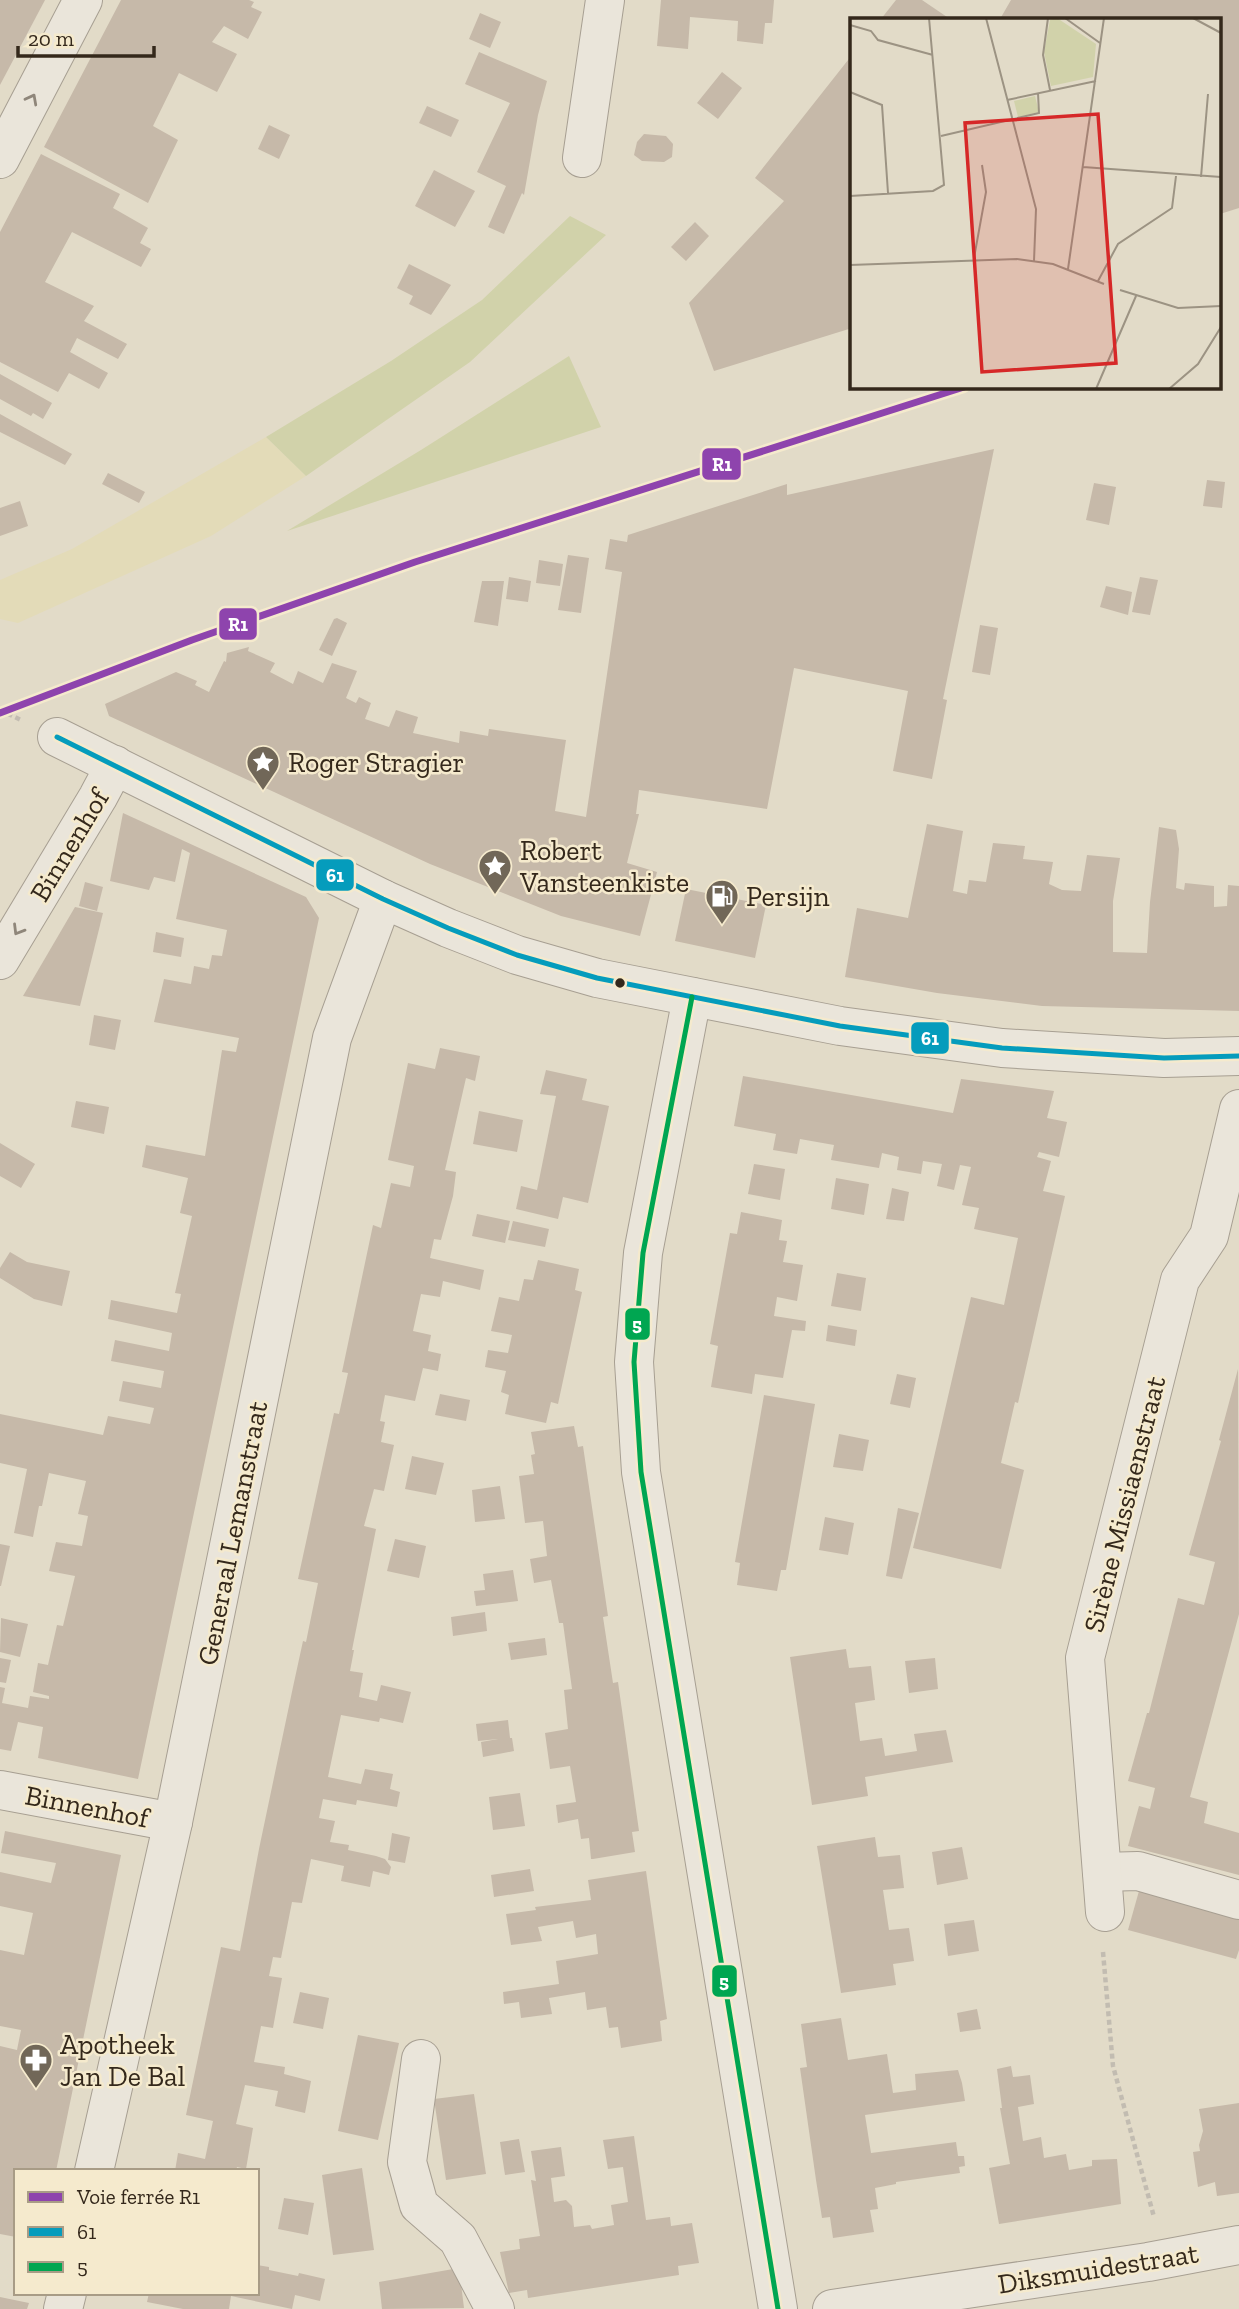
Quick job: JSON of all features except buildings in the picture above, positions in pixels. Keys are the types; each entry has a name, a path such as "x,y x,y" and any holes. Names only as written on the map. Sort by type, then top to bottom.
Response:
{"street":[{"path":"0,159 83,0"},
{"path":"582,158 605,0"},
{"path":"57,737 448,928 517,954 597,978 840,1026 1002,1048 1164,1058 1239,1056"},
{"name":"Binnenhof","path":"0,960 115,765"},
{"name":"Generaal Lemanstraat","path":"94,2169 173,1822 332,1038 383,898"},
{"path":"692,997 643,1253 635,1362 641,1472 778,2309"},
{"name":"Sirène Missiaenstraat","path":"1105,1912 1085,1658 1180,1280 1209,1236 1239,1109"},
{"name":"Binnenhof","path":"0,1790 173,1822"},
{"path":"1102,1872 1138,1871 1239,1900"},
{"path":"421,2059 407,2162 419,2205 458,2239 495,2309"},
{"name":"Diksmuidestraat","path":"832,2309 1164,2259 1239,2245"}],"path":[{"path":"1105,1912 1101,1921 1113,2066 1164,2259"}],"shaded area":[{"path":"266,437 306,476 211,536 18,623 0,619 0,580 72,549"}],"green space":[{"path":"570,216 606,235 470,362 306,476 266,437 391,361 482,300"},
{"path":"569,356 601,427 287,531 421,450"}],"rail line":[{"name":"R1","path":"0,713 192,640 415,562 961,388"}],"transit line":[{"name":"61","path":"57,737 383,899 517,955 597,978 840,1026 1002,1048 1164,1058 1239,1056"},
{"name":"5","path":"692,997 643,1253 634,1362 641,1472 778,2309"}],"place":[{"name":"Roger Stragier","path":"263,792"},
{"name":"Robert Vansteenkiste","path":"495,896"},
{"name":"Persijn","path":"722,926"},
{"name":"Apotheek Jan De Bal","path":"36,2090"}]}
